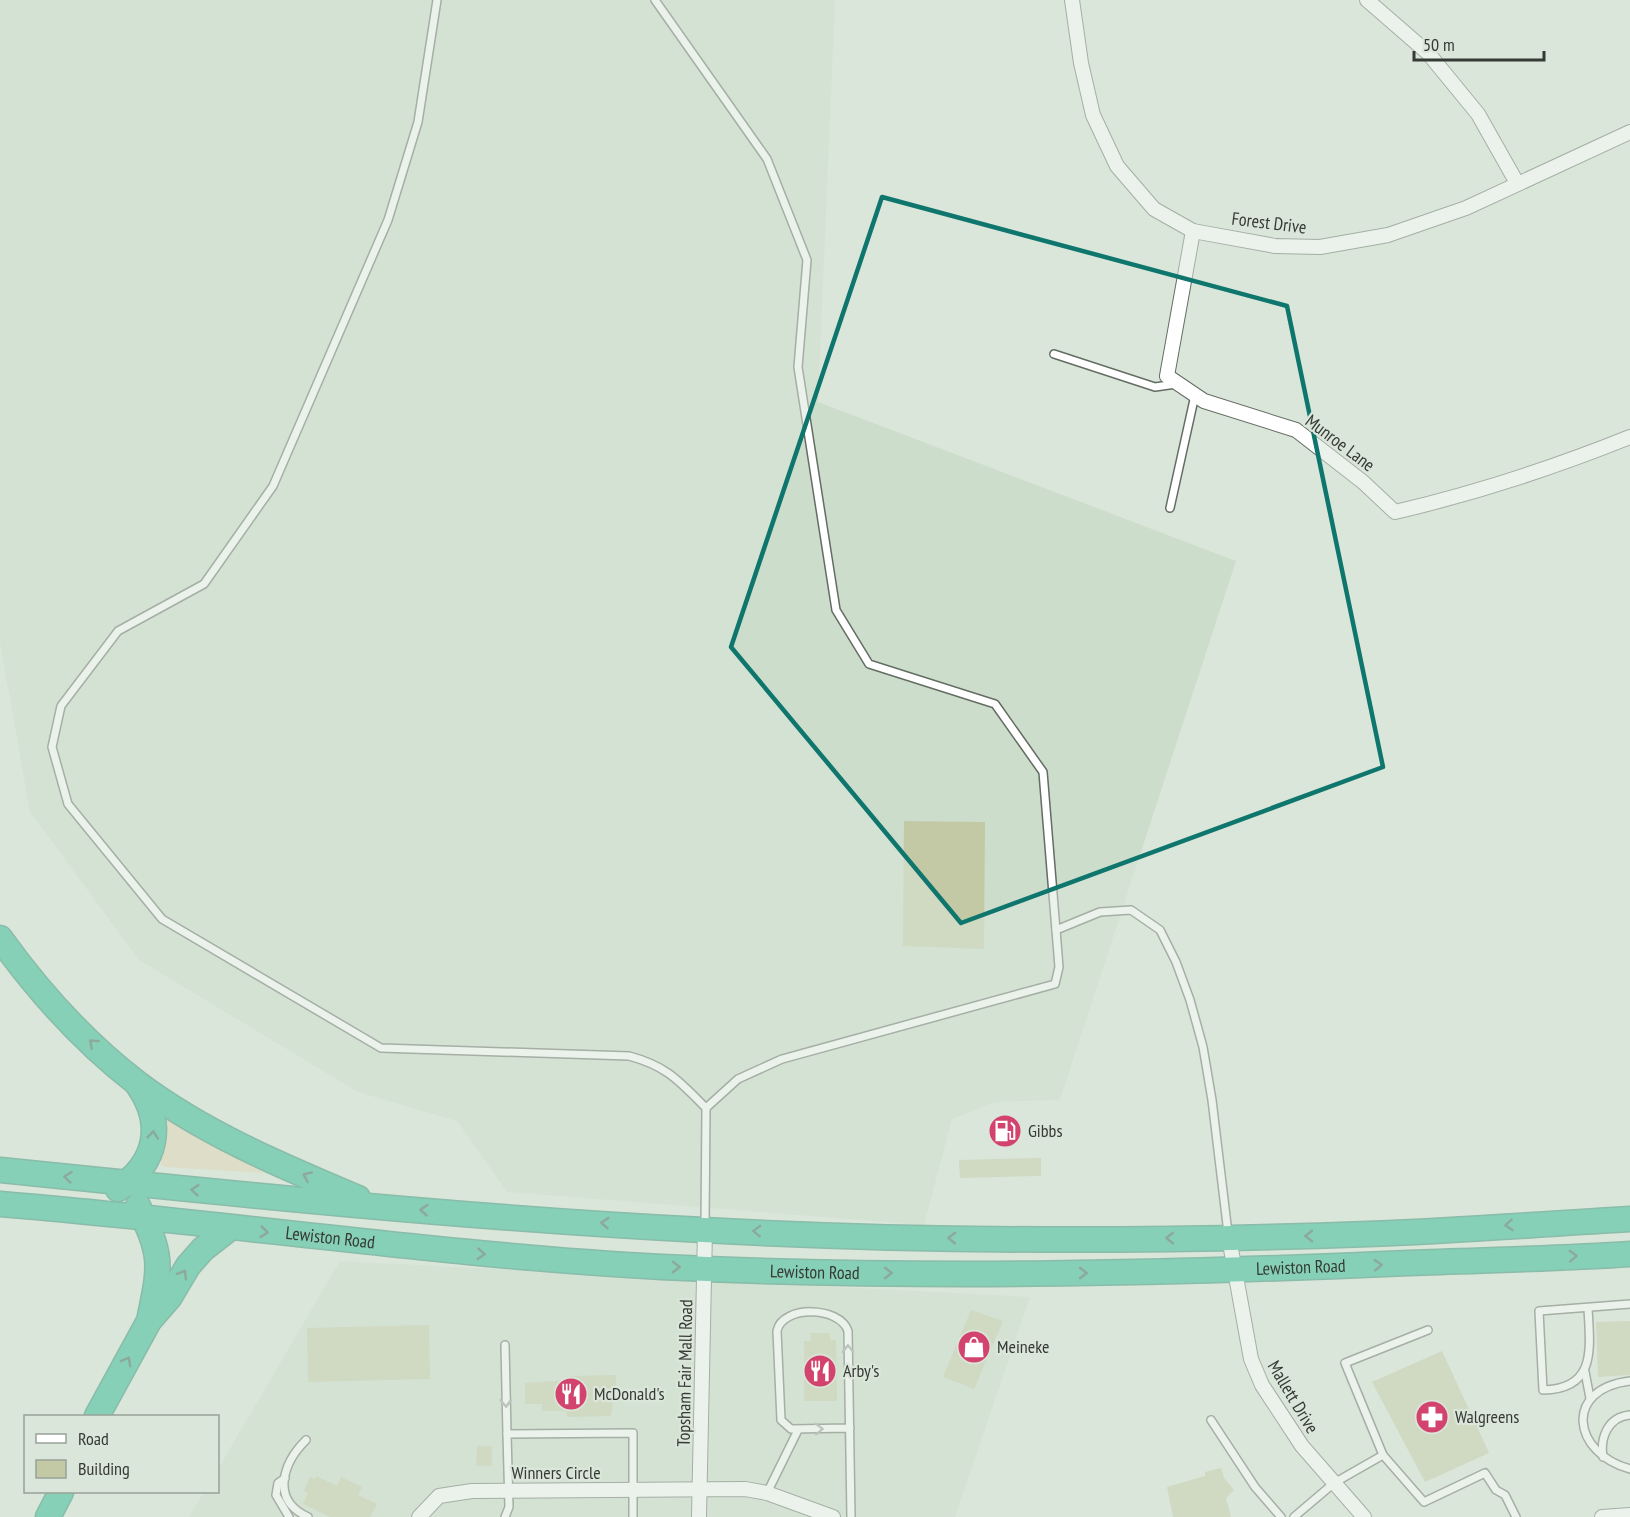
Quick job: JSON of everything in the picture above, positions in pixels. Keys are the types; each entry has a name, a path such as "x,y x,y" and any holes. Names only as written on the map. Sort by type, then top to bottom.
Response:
{"highway":[{"path":"0,938 35,984 62,1013 136,1082 192,1119 248,1150 380,1207"},
{"path":"83,1211 126,1183 145,1164 154,1133 152,1112 136,1082"},
{"name":"Lewiston Road","path":"0,1170 380,1207 705,1230 951,1238 1229,1238 1402,1233 1630,1219"},
{"path":"126,1183 158,1248 159,1264 149,1321"},
{"name":"Lewiston Road","path":"0,1204 144,1217 423,1249 704,1268 847,1273 1116,1273 1630,1254"},
{"path":"98,1415 149,1321 202,1249 230,1228"},
{"path":"48,1517 60,1493"}],"street":[{"name":"Forest Drive","path":"1072,0 1081,63 1093,115 1117,166 1154,209 1193,231 1275,246 1320,247 1388,235 1438,218 1630,132"},
{"path":"1367,0 1428,53 1478,114 1517,183"},
{"path":"1179,384 1167,376 1193,231"},
{"name":"Munroe Lane","path":"1179,384 1204,401 1296,430 1363,482 1395,512 1452,499 1528,476 1630,437"},
{"name":"Topsham Fair Mall Road","path":"699,1517 702,1490 705,1230"},
{"name":"Mallett Drive","path":"1229,1238 1251,1359 1262,1385 1302,1446 1364,1517"},
{"name":"Winners Circle","path":"419,1517 439,1496 472,1491 745,1488 766,1493 833,1517"},
{"path":"1602,1517 1630,1515"}],"lane":[{"path":"437,0 418,123 388,220 273,486 204,584 118,631 61,706 52,747 68,804 162,919 381,1048 629,1056 656,1063 706,1108 705,1230"},
{"path":"655,0 767,159 807,260 798,367 836,610 869,664 995,704 1042,772 1059,967 1055,984 782,1059 738,1079 706,1108"},
{"path":"1054,354 1155,387 1179,384"},
{"path":"1170,508 1196,395"},
{"path":"1056,930 1100,912 1131,910 1160,930 1168,944 1190,1000 1203,1047 1229,1238"},
{"path":"1587,1308 1590,1353 1584,1372 1572,1383 1555,1389 1543,1389 1539,1311 1630,1304"},
{"path":"850,1428 798,1430 784,1425 781,1420 777,1331 782,1321 794,1314 833,1315 846,1325 850,1428 851,1517"},
{"path":"1428,1330 1345,1363 1383,1455 1424,1502 1485,1473 1496,1490 1505,1495 1516,1517"},
{"path":"504,1345 509,1507 505,1517"},
{"path":"1584,1372 1590,1398"},
{"path":"1630,1381 1602,1388 1590,1398 1584,1414 1584,1432 1590,1446 1603,1457 1630,1469"},
{"path":"1603,1457 1601,1443 1605,1430 1624,1416 1630,1415"},
{"path":"1211,1420 1255,1487 1281,1517"},
{"path":"766,1493 798,1430"},
{"path":"507,1434 633,1432 633,1517"},
{"path":"306,1440 292,1454 285,1478 287,1501 308,1517"},
{"path":"1294,1517 1334,1483 1383,1455"},
{"path":"285,1478 278,1483 276,1495 289,1517"}],"highlighted area":[{"path":"882,197 1287,306 1383,767 961,923 731,647"}],"shaded area":[{"path":"0,0 835,0 818,402 1236,561 1060,1100 995,1102 952,1119 924,1225 507,1192 457,1121 358,1092 139,960 30,812 0,643"},
{"path":"162,1114 264,1173 161,1165"},
{"path":"340,1261 1030,1297 955,1517 189,1517 203,1493 219,1493 219,1467"}],"building":[{"path":"904,821 985,822 984,949 903,946"},
{"path":"1041,1158 1041,1176 960,1178 959,1160"},
{"name":"Meineke","path":"971,1310 1003,1321 974,1389 943,1377"},
{"path":"1630,1321 1630,1375 1598,1377 1596,1322"},
{"path":"429,1325 430,1379 308,1382 307,1328"},
{"name":"Arby's","path":"810,1333 830,1333 830,1340 836,1340 837,1401 804,1401 804,1341 811,1341"},
{"name":"Walgreens","path":"1442,1351 1489,1453 1425,1482 1372,1382"},
{"name":"McDonald's","path":"616,1375 616,1403 613,1403 611,1416 567,1417 566,1411 542,1411 542,1404 525,1404 525,1383 569,1380 569,1376"},
{"path":"477,1446 492,1446 492,1466 476,1466"},
{"path":"1221,1468 1224,1478 1234,1490 1226,1498 1231,1517 1173,1517 1167,1487 1205,1476 1205,1472"},
{"path":"316,1476 337,1486 341,1477 362,1487 358,1495 377,1504 370,1517 330,1517 303,1504 308,1493 304,1491 310,1477 315,1479"}],"place":[{"name":"Gibbs","path":"1005,1131"},
{"name":"Meineke","path":"974,1347"},
{"name":"Arby's","path":"820,1371"},
{"name":"McDonald's","path":"571,1394"},
{"name":"Walgreens","path":"1432,1417"}]}
